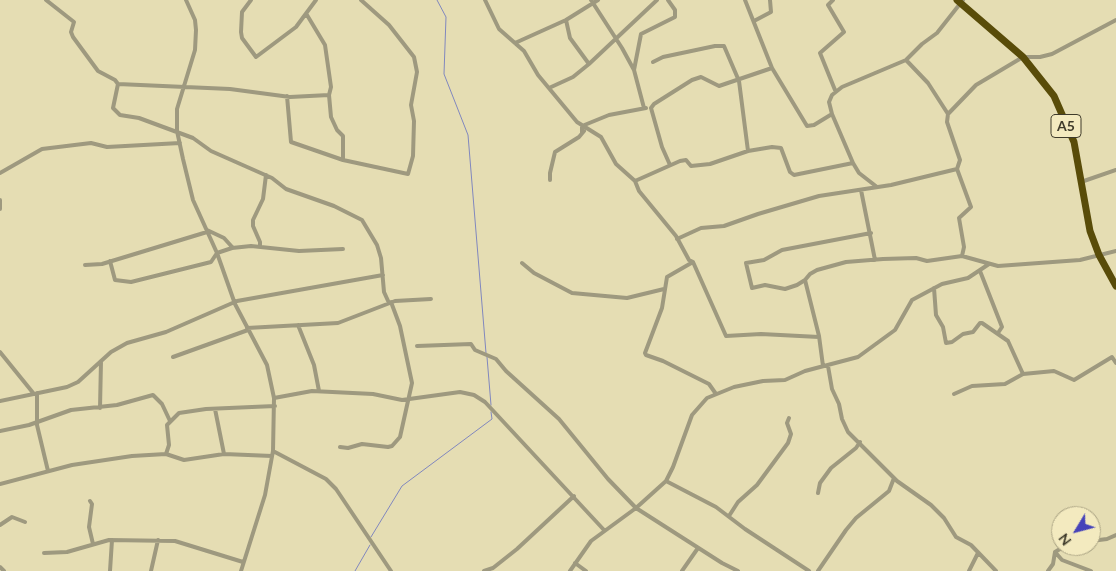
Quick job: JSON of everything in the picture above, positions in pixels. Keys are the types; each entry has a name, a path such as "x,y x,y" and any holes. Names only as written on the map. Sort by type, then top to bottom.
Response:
{"highway":[{"name":"A5","path":"961,1 1023,57 1054,96 1074,142 1090,231 1099,255 1116,286"}],"street":[{"path":"46,0 74,22 71,32 73,37 98,71 115,80 118,84 230,89 287,96 329,95"},
{"path":"186,0 195,20 195,50 177,109 177,131 193,200 235,304 267,365 275,406 274,451 265,495 241,571"},
{"path":"251,0 242,12 241,32 242,38 256,57 289,32 307,15 316,0"},
{"path":"287,96 291,142 343,160 408,174 413,156 414,121 411,105 417,72 414,57 389,25 361,0"},
{"path":"485,0 499,29 524,51 549,88 582,126 601,137 616,164 635,181 639,191 677,239 689,260 693,262 726,336 761,334 819,337"},
{"path":"515,43 566,20 591,2 598,0"},
{"path":"549,88 573,77 589,64 657,0"},
{"path":"634,70 641,34 675,17 675,10 668,0"},
{"path":"745,0 772,68 807,126 814,125 832,114"},
{"path":"754,21 771,12 770,0"},
{"path":"833,0 828,5 844,32 820,53 835,90"},
{"path":"876,187 859,172 853,163 832,114 829,102 835,90 906,60 922,44 937,34 961,1"},
{"path":"591,2 634,70 644,108"},
{"path":"307,15 325,45 331,87 329,95 331,117 337,130 344,136 343,160"},
{"path":"566,20 570,38 589,64"},
{"path":"948,114 976,85 1023,57 1046,56 1116,20"},
{"path":"653,62 664,57 720,45 728,51 739,81 748,151"},
{"path":"906,60 928,84 948,114 948,122 960,160 957,169 971,207 959,218 964,247 962,256"},
{"path":"582,126 610,116 651,108 654,104 692,80 702,77 719,86 739,81 772,68"},
{"path":"118,84 113,108 116,113 139,118 177,131 193,138 211,151 266,175 286,189 334,206 362,220 377,245 384,275 384,292 400,326 412,383 410,400 400,437 392,446 373,447 362,444 348,448 340,447"},
{"path":"651,108 662,148 670,165"},
{"path":"582,126 582,133"},
{"path":"550,180 553,154 588,128"},
{"path":"0,173 42,149 91,143 107,147 180,143"},
{"path":"635,181 686,160 691,166 710,164 748,151 772,147 782,148 790,172 794,175 853,163"},
{"path":"677,239 701,228 724,226 819,196 861,190 957,169"},
{"path":"1081,182 1116,170"},
{"path":"260,247 260,242 253,226 253,220 263,199 266,175"},
{"path":"861,190 875,260"},
{"path":"0,200 0,209"},
{"path":"85,265 110,261 206,231 224,238 233,248"},
{"path":"871,233 782,250 764,260 746,263 752,288 765,285 784,289 797,285 810,274 846,262 916,258 927,261 962,256 988,264 1080,260 1116,251"},
{"path":"110,261 116,280 131,282 211,262 216,253 233,248 343,249"},
{"path":"693,262 669,275 664,289 662,308 653,327 646,355 663,360 709,384 716,394"},
{"path":"522,263 534,272 572,293 627,298 664,289"},
{"path":"570,571 591,541 636,508 666,481 692,415 701,403 716,394 752,383 785,380 823,366 852,360 871,350 895,330 912,300 948,282 964,279 988,264"},
{"path":"980,270 1002,327 998,333"},
{"path":"0,401 67,387 78,382 101,361 126,343 166,332 235,304 237,301 384,275"},
{"path":"805,280 819,337 823,366"},
{"path":"934,288 936,315 943,327 946,343 952,342 963,334 973,332 980,323 998,333 1011,345 1023,374"},
{"path":"173,357 248,329 346,321 390,303 431,299"},
{"path":"298,325 314,365 319,391"},
{"path":"417,346 471,344 475,350 496,359 506,371 559,419 608,479 636,508 738,571"},
{"path":"0,352 36,393 39,400 37,422 48,471"},
{"path":"954,394 972,386 1005,384 1023,374 1054,371 1074,380 1112,357 1116,363"},
{"path":"100,408 101,361"},
{"path":"828,366 832,389 839,404 844,425 869,455 894,478 931,505 944,518 956,538 971,545 996,571"},
{"path":"274,398 306,391 373,394 394,399 410,400 460,392 474,395 485,402 604,530"},
{"path":"0,431 12,430 71,410 100,408 155,396 162,404 170,421"},
{"path":"166,454 169,445 166,430 170,421 185,412 275,406"},
{"path":"216,409 224,454"},
{"path":"729,516 738,502 757,485 788,443 791,434 787,423 789,418"},
{"path":"818,493 820,483 831,468 856,448 860,442"},
{"path":"274,451 326,479 336,489 391,571"},
{"path":"0,484 48,471 132,456 166,454 184,460 224,454 272,456"},
{"path":"818,571 846,530 856,518 888,490 894,478"},
{"path":"666,481 716,507 745,529 809,571"},
{"path":"484,571 493,568 517,549 574,496"},
{"path":"90,501 92,504 89,527 93,544"},
{"path":"0,525 12,517 25,522"},
{"path":"1101,540 1107,540 1116,535"},
{"path":"44,553 67,552 112,540 158,540 185,543 243,562"},
{"path":"110,571 112,540"},
{"path":"151,571 158,540"},
{"path":"682,571 698,548"},
{"path":"969,571 978,553"},
{"path":"1048,571 1053,564 1054,556"},
{"path":"1058,556 1062,560 1091,571"},
{"path":"575,563 586,571"},
{"path":"0,567 4,571"}],"waterway":[{"path":"437,0 446,17 444,74 468,135 486,353"},
{"path":"487,357 491,405"},
{"path":"371,537 402,486 492,419 491,412"},
{"path":"355,571 370,545"}]}
